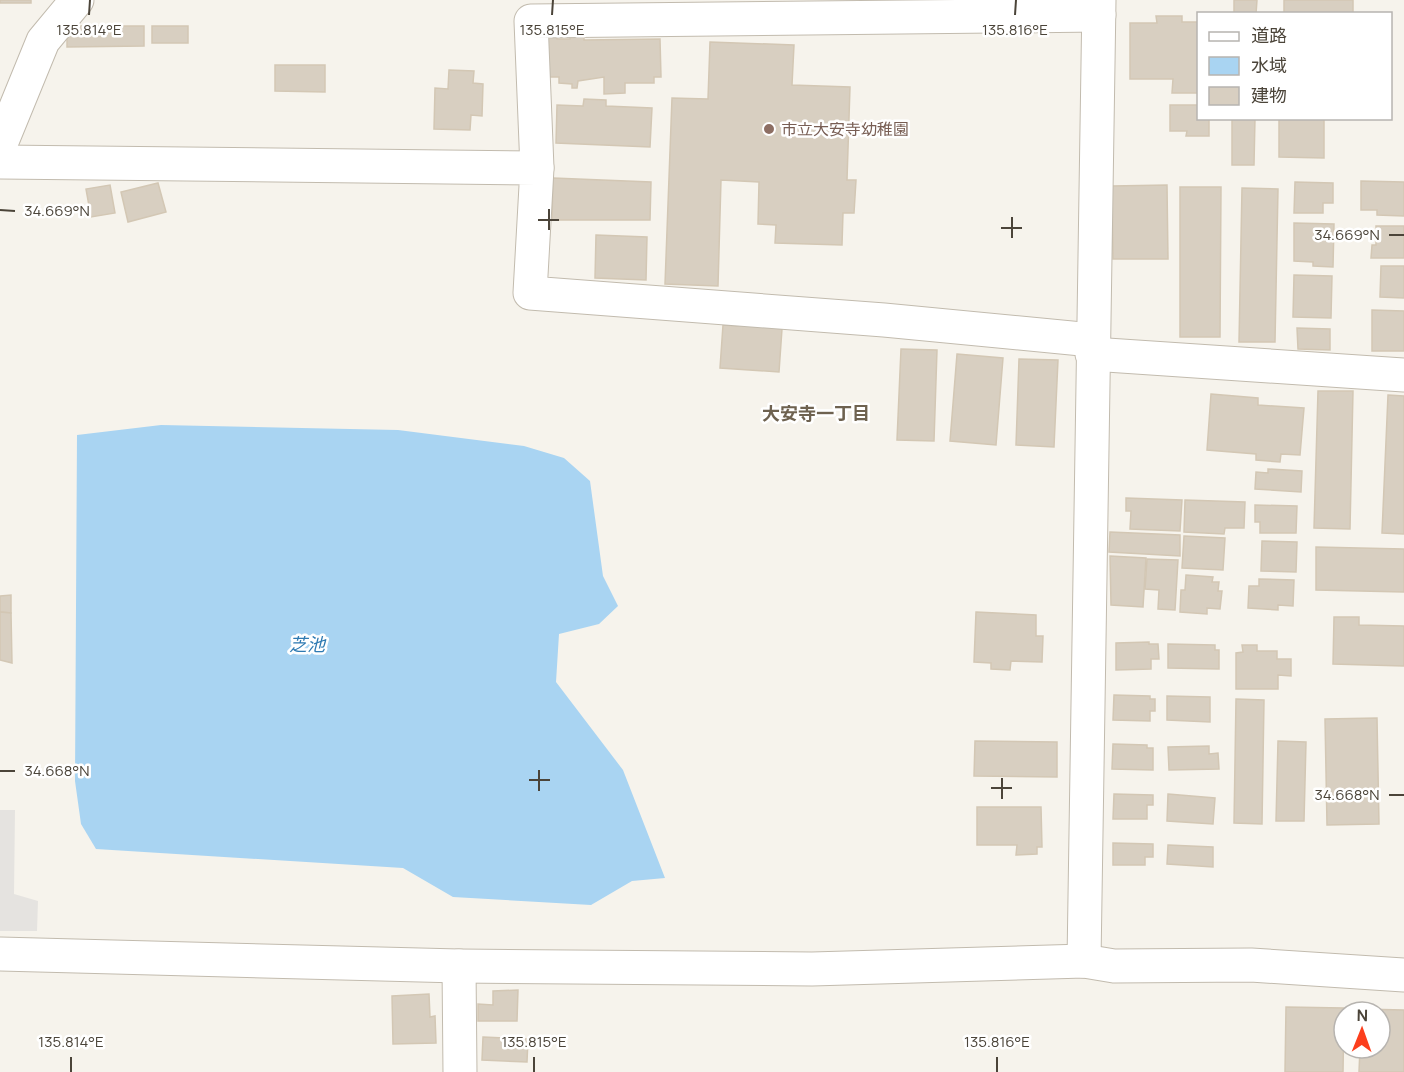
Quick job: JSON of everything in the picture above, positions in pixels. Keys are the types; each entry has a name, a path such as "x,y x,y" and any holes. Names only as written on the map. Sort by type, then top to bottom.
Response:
{"street":[{"path":"0,146 43,41 77,0"},
{"path":"1084,961 1092,347 1099,8 531,21 537,168 530,293 884,320 1092,347 1404,375"},
{"path":"0,162 537,168"},
{"path":"0,954 459,966 812,969 1084,961 1114,966 1251,965 1404,975"},
{"path":"459,966 460,1072"}],"shaded area":[{"path":"0,810 15,810 14,894 38,901 37,931 0,931"}],"water":[{"name":"芝池","path":"161,425 398,430 524,446 564,458 590,481 603,576 618,606 599,624 559,634 556,682 623,770 665,878 632,881 591,905 453,897 403,868 96,849 81,824 75,781 77,435"}],"building":[{"path":"0,0 31,0 31,3 0,3"},
{"path":"1234,0 1257,0 1256,12 1234,12"},
{"path":"1284,0 1353,0 1353,12 1284,12"},
{"path":"1156,16 1182,16 1182,22 1197,22 1197,93 1172,93 1173,79 1130,79 1130,23 1157,23"},
{"path":"67,26 144,26 144,46 67,47"},
{"path":"152,26 188,26 188,43 152,43"},
{"path":"570,32 584,32 584,40 660,39 661,77 654,77 654,83 625,83 625,93 604,94 604,77 578,81 577,88 572,88 572,84 559,83 559,77 545,77 544,34 557,33 557,39 570,39"},
{"path":"710,42 794,45 792,85 850,87 847,180 856,180 854,213 843,213 842,245 775,243 776,225 758,224 759,182 721,180 718,286 665,284 672,98 708,99"},
{"path":"275,65 325,65 325,92 275,91"},
{"path":"449,70 474,71 473,83 483,84 482,116 471,115 470,130 434,129 435,88 448,89"},
{"path":"584,99 606,100 606,106 652,108 650,147 556,143 557,105 583,106"},
{"path":"1170,105 1197,105 1197,120 1209,120 1209,136 1186,136 1187,131 1170,131"},
{"path":"1232,120 1255,120 1254,165 1232,165"},
{"path":"1279,120 1324,120 1324,158 1279,157"},
{"path":"553,178 651,182 650,220 552,220"},
{"path":"1361,181 1404,182 1404,216 1377,215 1377,210 1361,210"},
{"path":"1295,182 1333,183 1333,203 1323,203 1323,213 1294,213"},
{"path":"158,183 166,212 128,222 121,192"},
{"path":"110,185 115,213 91,217 86,189"},
{"path":"1167,185 1168,259 1113,259 1112,186"},
{"path":"1180,187 1221,187 1220,337 1180,337"},
{"path":"1242,188 1278,189 1275,342 1239,342"},
{"path":"1294,223 1334,224 1333,267 1313,266 1313,262 1294,261"},
{"path":"1376,226 1404,226 1404,258 1371,258 1372,245 1376,245"},
{"path":"596,235 647,237 646,280 595,278"},
{"path":"1381,266 1404,266 1404,298 1380,297"},
{"path":"1294,275 1332,276 1331,318 1293,317"},
{"path":"1372,310 1404,311 1404,351 1372,351"},
{"path":"737,323 782,329 779,372 720,368 723,325 737,326"},
{"path":"1297,328 1330,329 1330,350 1298,349"},
{"path":"901,349 937,350 934,441 897,440"},
{"path":"957,354 1003,358 996,445 950,441"},
{"path":"1019,359 1058,360 1054,447 1016,445"},
{"path":"1318,391 1353,391 1350,529 1314,528"},
{"path":"1211,394 1258,398 1258,405 1304,408 1300,455 1281,454 1280,462 1256,460 1256,454 1207,450"},
{"path":"1388,395 1404,396 1404,534 1382,533"},
{"path":"1268,469 1302,471 1301,492 1255,489 1256,472 1268,473"},
{"path":"1126,498 1182,500 1180,531 1130,529 1131,511 1126,511"},
{"path":"1185,500 1245,502 1244,528 1225,528 1224,534 1184,532"},
{"path":"1255,505 1297,506 1296,533 1260,533 1260,522 1255,522"},
{"path":"1110,532 1180,535 1180,556 1109,552"},
{"path":"1184,536 1225,538 1223,570 1182,568"},
{"path":"1262,541 1297,542 1296,572 1261,571"},
{"path":"1316,547 1404,549 1404,592 1316,590"},
{"path":"1110,556 1146,558 1143,607 1111,605"},
{"path":"1147,559 1178,560 1175,610 1158,609 1159,590 1145,589"},
{"path":"1186,575 1213,577 1212,582 1219,582 1218,591 1222,591 1220,609 1207,608 1207,614 1180,612 1181,590 1185,590"},
{"path":"1259,579 1294,580 1293,606 1278,605 1278,610 1248,608 1249,586 1259,586"},
{"path":"11,595 11,613 0,612 0,596"},
{"path":"0,612 11,613 12,663 0,660"},
{"path":"976,612 1036,615 1036,636 1043,636 1042,662 1011,661 1010,670 991,669 991,663 974,662"},
{"path":"1334,617 1359,617 1359,625 1404,626 1404,666 1333,664"},
{"path":"1149,642 1149,644 1158,644 1159,659 1151,659 1151,669 1116,670 1116,643"},
{"path":"1168,644 1215,645 1215,650 1219,650 1219,669 1168,668"},
{"path":"1242,645 1257,645 1257,651 1277,651 1277,659 1291,659 1291,676 1278,675 1278,689 1236,689 1236,653 1243,652"},
{"path":"1114,695 1150,696 1150,699 1155,699 1155,711 1150,711 1150,721 1113,720"},
{"path":"1167,696 1210,697 1210,722 1167,720"},
{"path":"1236,699 1264,700 1262,824 1234,823"},
{"path":"1377,718 1379,824 1327,825 1325,719"},
{"path":"975,741 1057,742 1057,777 974,776"},
{"path":"1278,741 1306,742 1304,821 1276,821"},
{"path":"1113,744 1147,745 1147,748 1153,748 1153,770 1112,769"},
{"path":"1209,746 1209,754 1218,753 1219,769 1169,770 1168,747"},
{"path":"1114,794 1153,795 1153,805 1147,805 1147,819 1113,819"},
{"path":"1168,794 1215,798 1213,824 1167,821"},
{"path":"977,807 1041,807 1042,847 1037,847 1037,854 1016,855 1017,845 977,845"},
{"path":"1113,843 1153,844 1153,857 1145,857 1145,865 1113,865"},
{"path":"1168,845 1213,847 1213,867 1167,864"},
{"path":"518,990 517,1021 478,1021 478,1004 493,1005 493,991"},
{"path":"429,994 430,1017 435,1016 436,1043 393,1044 392,996"},
{"path":"1286,1007 1332,1008 1332,1060 1343,1060 1343,1072 1285,1072"},
{"path":"1392,1010 1404,1010 1404,1072 1359,1072 1360,1060 1392,1060"},
{"path":"483,1037 528,1039 527,1062 482,1060"}],"place":[{"name":"市立大安寺幼稚園","path":"769,129"}],"district":[{"name":"大安寺一丁目","path":"816,414"}]}
